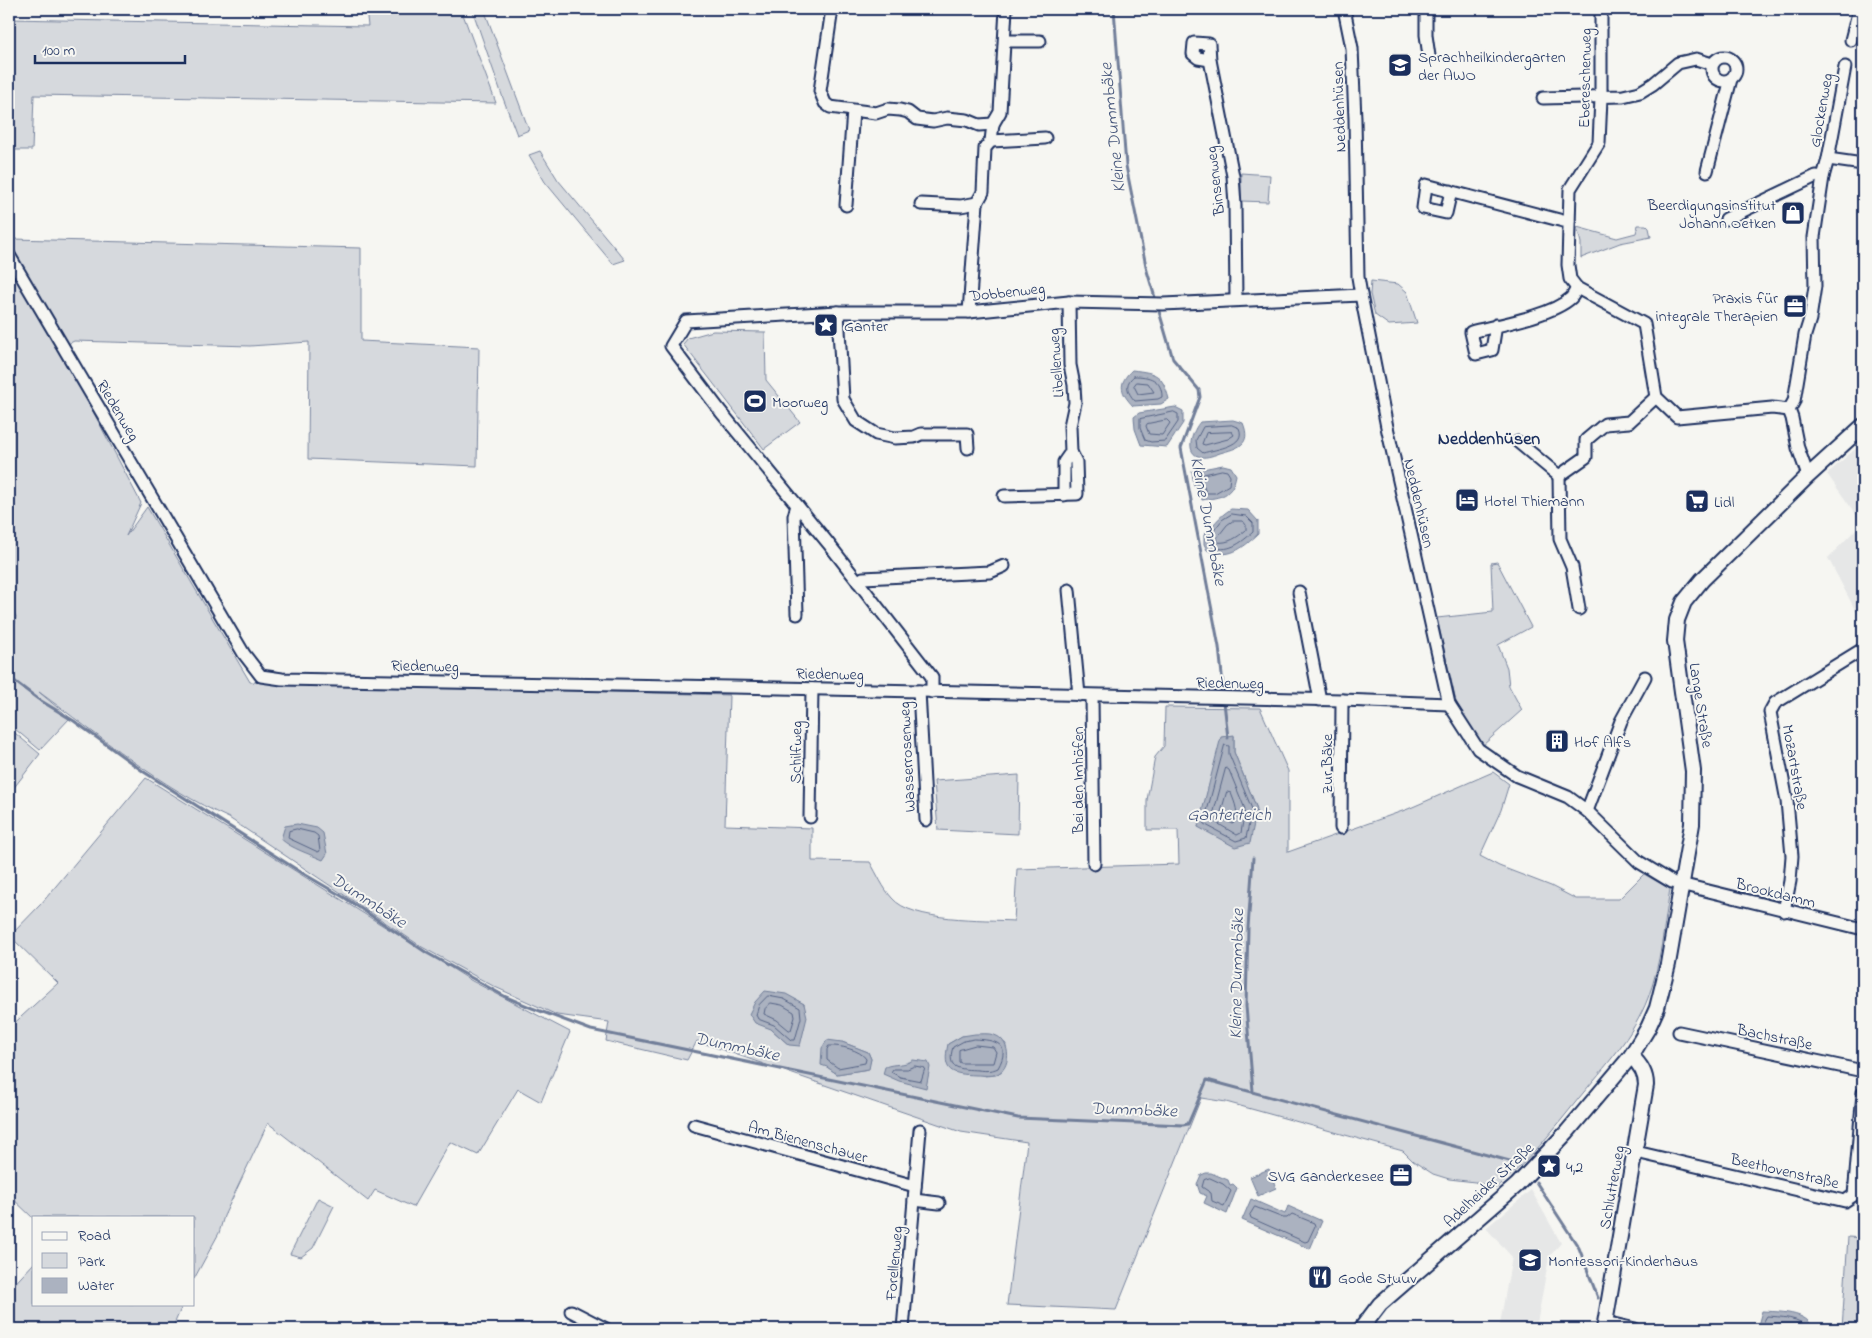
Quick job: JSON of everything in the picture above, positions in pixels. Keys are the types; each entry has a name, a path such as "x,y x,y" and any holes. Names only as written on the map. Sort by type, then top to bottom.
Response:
{"street":[{"path":"832,9 820,91 825,103 830,107 876,113 888,109 900,110 908,112 917,119 933,121 947,118 967,120 979,125 993,124"},
{"path":"969,312 977,203 983,192 985,148 991,141 993,124 1000,112 1006,9"},
{"name":"Neddenhüsen","path":"1344,9 1352,48 1358,277 1386,427 1449,704 1478,749 1516,776 1568,797 1587,811 1639,862 1658,875 1682,886"},
{"path":"1426,9 1426,35 1429,56"},
{"name":"Ebereschenweg","path":"1577,288 1570,279 1570,189 1599,143 1601,9"},
{"path":"1851,40 1859,9"},
{"path":"1005,41 1040,41"},
{"path":"1707,171 1731,79 1736,68 1729,58 1718,58 1712,64 1712,72 1716,79 1724,81 1731,79"},
{"path":"1543,98 1623,96 1640,92 1654,84 1678,63 1696,59 1712,64"},
{"name":"Binsenweg","path":"1210,60 1234,176 1236,205 1236,300"},
{"name":"Glockenweg","path":"1789,410 1794,401 1805,335 1810,319 1815,286 1814,237 1823,177 1828,159 1844,67"},
{"path":"846,205 853,111"},
{"path":"991,141 1045,138"},
{"path":"1828,159 1863,164"},
{"path":"1726,218 1816,176 1823,177"},
{"path":"1451,191 1569,221"},
{"path":"921,204 961,206 977,203"},
{"name":"Riedenweg","path":"9,255 244,654 261,676 292,679 1342,700 1449,704"},
{"path":"1496,325 1545,312 1572,297 1577,288 1644,324 1656,397 1677,417 1772,408 1789,410 1798,448 1808,476"},
{"name":"Dobbenweg","path":"797,505 721,412 671,346 686,322 838,312 969,312 1069,302 1163,304 1361,295"},
{"name":"Libellenweg","path":"1004,496 1077,494 1076,462 1071,452 1070,426 1075,404 1070,364 1069,302"},
{"path":"838,312 843,399 856,421 876,434 896,438 914,437 921,434 967,434 968,448"},
{"path":"1559,476 1586,457 1586,440 1604,424 1629,422 1656,397"},
{"name":"Lange Straße","path":"1631,1056 1648,1028 1657,1008 1668,964 1692,824 1694,771 1675,641 1677,620 1684,602 1702,580 1808,476 1863,426"},
{"path":"1518,442 1559,476 1560,539 1572,567 1579,609"},
{"path":"797,505 932,676 932,692"},
{"path":"797,505 794,516 797,614"},
{"path":"858,582 863,578 990,572 1004,566"},
{"path":"1069,590 1079,695"},
{"path":"1299,592 1320,700"},
{"name":"Mozartstraße","path":"1784,910 1790,881 1792,856 1787,801 1770,712 1775,703 1781,698 1863,649"},
{"path":"1587,811 1621,721 1645,677"},
{"name":"Schilfweg","path":"810,817 812,689"},
{"name":"Wasserrosenweg","path":"919,692 926,820"},
{"name":"Bei den Imhöfen","path":"1092,696 1094,864"},
{"name":"Zur Bäke","path":"1341,828 1342,700"},
{"name":"Brookdamm","path":"1682,886 1863,929"},
{"name":"Bachstraße","path":"1679,1032 1863,1071"},
{"name":"Schlutterweg","path":"1604,1326 1636,1152 1646,1079 1638,1062 1631,1056"},
{"name":"Adelheider Straße","path":"1361,1329 1380,1304 1517,1184 1567,1132 1631,1056"},
{"name":"Beethovenstraße","path":"1636,1152 1845,1201 1854,1195 1863,1093"},
{"name":"Am Bienenschauer","path":"694,1125 915,1186"},
{"name":"Forellenweg","path":"903,1329 920,1130"},
{"path":"914,1200 940,1203"},
{"path":"571,1310 606,1329"},
{"path":"1604,1326 1635,1329"}],"shaded area":[{"path":"1863,442 1863,625 1828,558 1862,523 1827,474"},
{"name":"Montessori-Kinderhaus","path":"1531,1190 1561,1243 1549,1257 1536,1329 1499,1329 1512,1257 1486,1228"}],"green space":[{"path":"366,9 461,9 496,103 34,95 32,150 9,150 9,19 368,26"},
{"path":"472,9 484,9 529,130 517,135 503,98"},
{"path":"540,151 558,180 625,260 613,264 545,182 529,155"},
{"path":"1241,173 1270,175 1268,202 1241,201"},
{"path":"1638,225 1646,225 1649,228 1651,237 1620,243 1581,258 1581,243 1577,227 1617,238 1636,233"},
{"path":"9,231 13,239 361,248 361,341 479,347 477,466 308,459 309,342 250,346 74,341 58,349 141,503 126,536 147,507 250,682 729,695 725,825 812,828 812,861 870,862 889,894 902,906 915,911 949,918 1014,921 1017,869 1179,864 1178,830 1147,830 1147,800 1155,757 1164,746 1165,707 1260,708 1288,771 1288,852 1408,809 1493,772 1509,784 1501,810 1480,856 1499,866 1551,886 1576,899 1619,899 1644,874 1670,889 1659,958 1648,998 1635,1026 1608,1063 1540,1146 1496,1188 1433,1174 1413,1161 1403,1151 1226,1102 1201,1098 1116,1310 1007,1305 1027,1142 961,1132 697,1041 687,1060 606,1041 609,1022 557,1015 495,987 422,947 229,818 155,776 39,692 70,718 40,750 9,724 9,682 11,679 9,676 9,630 15,624 16,616 9,608","holes":["1234,736 1234,752 1257,809 1198,827","794,999 804,1004 789,1045 771,1029","994,1035 1006,1044 1002,1071 996,1075 985,1076 948,1044 962,1036","842,1042 868,1052 871,1059 868,1069 837,1074 827,1067"]},
{"path":"1371,281 1398,284 1407,292 1417,323 1389,325 1375,315 1370,294"},
{"name":"Moorweg","path":"713,331 765,332 766,380 800,422 764,449 683,344 688,338"},
{"path":"1497,562 1531,627 1498,645 1507,668 1509,686 1522,710 1482,746 1456,702 1437,618 1493,612 1491,563"},
{"path":"9,728 40,754 9,794"},
{"path":"1019,775 1018,834 938,830 934,781"},
{"path":"146,778 472,981 570,1032 541,1102 518,1089 478,1155 450,1142 413,1207 375,1190 368,1201 268,1123 224,1216 219,1233 195,1277 195,1216 32,1217 9,1195 9,1028 58,983 10,936 41,904"},
{"path":"318,1198 334,1206 313,1248 301,1257 290,1254"},
{"path":"1848,1237 1863,1238 1863,1329 1842,1329"},
{"path":"32,1265 32,1306 182,1306 172,1329 9,1329 9,1290"}],"water":[{"path":"1132,370 1147,372 1157,376 1164,384 1169,399 1161,404 1133,406 1123,393 1122,388 1124,380"},
{"path":"1175,407 1183,411 1183,423 1167,447 1141,445 1135,429 1134,417 1139,413"},
{"path":"1233,420 1243,423 1246,436 1242,444 1206,457 1196,455 1192,451 1192,436 1200,422"},
{"path":"1223,465 1231,467 1236,475 1232,488 1220,497 1202,500 1200,491 1194,486 1192,471"},
{"path":"1231,509 1248,510 1258,521 1258,534 1240,548 1228,553 1215,553 1207,550 1204,544 1204,535 1219,518"},
{"name":"Ganterteich","path":"1234,735 1234,752 1257,809 1250,843 1235,847 1198,827 1221,737"},
{"path":"297,824 317,828 323,833 327,854 323,860 285,843 281,839 285,826"},
{"path":"765,991 786,994 804,1004 807,1017 800,1046 789,1045 771,1029 755,1023 749,1014 755,1002"},
{"path":"992,1034 999,1037 1003,1042 1006,1047 1007,1059 1006,1064 999,1073 988,1076 967,1075 950,1070 946,1061 948,1044 962,1036"},
{"path":"827,1040 842,1042 868,1052 871,1059 869,1069 837,1074 821,1065 822,1048"},
{"path":"913,1060 928,1062 930,1067 926,1088 899,1081 883,1074 885,1067"},
{"path":"1269,1169 1276,1188 1258,1196 1250,1177"},
{"path":"1211,1173 1228,1180 1230,1185 1233,1184 1237,1188 1227,1214 1204,1203 1207,1196 1200,1193 1197,1184 1201,1175"},
{"path":"1251,1199 1285,1214 1288,1206 1322,1221 1310,1249 1242,1220"},
{"path":"1762,1311 1784,1312 1799,1316 1810,1323 1813,1329 1757,1329"}],"waterway":[{"name":"Kleine Dummbäke","path":"1114,9 1126,166 1147,271 1156,301"},
{"name":"Kleine Dummbäke","path":"1158,308 1173,359 1199,390 1200,397 1181,448 1219,647 1224,694"},
{"name":"Dummbäke","path":"9,677 144,772 299,871 345,898 427,953 506,997 591,1030 1018,1118 1188,1124 1207,1080 1517,1163"},
{"name":"Kleine Dummbäke","path":"1224,702 1228,738"},
{"name":"Kleine Dummbäke","path":"1253,858 1248,928 1246,1006 1253,1091"},
{"name":"Dummbäke","path":"1536,1182 1579,1248 1598,1298"}],"place":[{"name":"Sprachheilkindergarten der AWO","path":"1400,65"},
{"name":"Beerdigungsinstitut Johann Oetken","path":"1793,213"},
{"name":"Praxis für integrale Therapien","path":"1795,306"},
{"name":"Ganter","path":"826,325"},
{"name":"Moorweg","path":"755,401"},
{"name":"Hotel Thiemann","path":"1467,500"},
{"name":"Lidl","path":"1697,501"},
{"name":"Hof Alfs","path":"1557,741"},
{"name":"4,2","path":"1549,1166"},
{"name":"SVG Ganderkesee","path":"1401,1175"},
{"name":"Montessori-Kinderhaus","path":"1530,1260"},
{"name":"Gode Stuuv","path":"1320,1277"}],"district":[{"name":"Neddenhüsen","path":"1489,438"}]}
